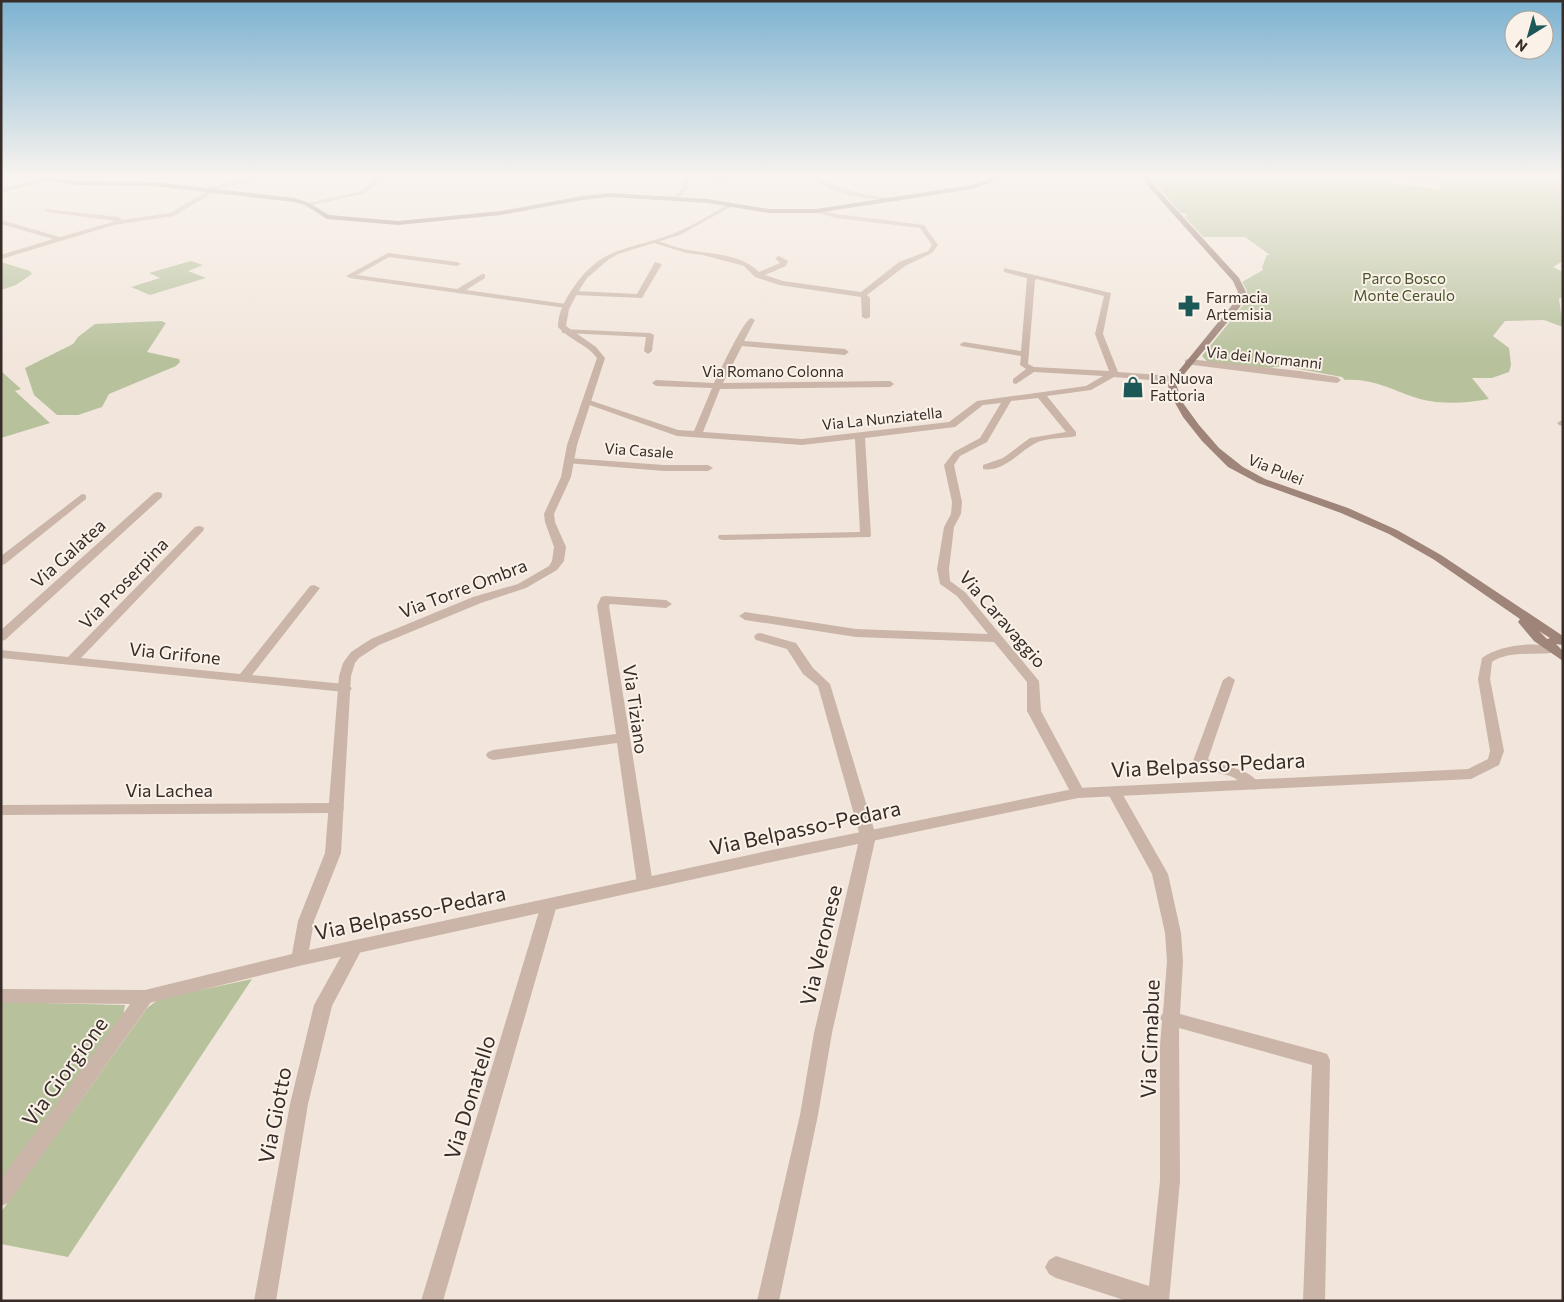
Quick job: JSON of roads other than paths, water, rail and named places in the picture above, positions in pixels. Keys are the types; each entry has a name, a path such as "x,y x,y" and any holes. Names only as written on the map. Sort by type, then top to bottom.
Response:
{"main road":[{"path":"1175,378 1237,305 1242,292 1236,280 1198,238"},
{"name":"Via Pulei","path":"1175,378 1172,390 1178,402 1215,450 1233,466 1257,478 1350,512 1394,532 1445,562 1502,602"},
{"path":"1502,602 1553,646"},
{"path":"1502,602 1553,646"}],"street":[{"path":"56,238 60,239"},
{"path":"2,256 64,238"},
{"path":"648,351 650,335 565,331 562,327 561,319 574,293 592,268 604,258 628,248 667,238"},
{"path":"654,242 679,250 747,264 758,275 782,283 863,295 902,264 930,252 935,245 930,238"},
{"path":"457,264 388,255 350,276 566,306"},
{"path":"758,275 783,264 784,261 779,258"},
{"path":"574,293 639,296 658,264"},
{"path":"1007,270 1108,293 1100,334 1114,373"},
{"path":"459,291 482,276"},
{"path":"1033,277 1029,280 1024,366 1032,369 1175,378"},
{"path":"863,295 866,298 866,317"},
{"path":"697,435 717,386 751,320"},
{"name":"Via Torre Ombra","path":"299,960 306,921 334,853 345,676 349,663 355,655 375,642 477,600 522,586 552,568 558,561 560,547 550,522 549,514 566,477 572,445 601,358 597,351 565,331"},
{"path":"738,342 845,352"},
{"path":"964,344 1024,354"},
{"name":"Via dei Normanni","path":"1188,362 1248,370 1302,373 1337,380"},
{"path":"1016,381 1032,369"},
{"name":"Via La Nunziatella","path":"586,402 677,432 784,442 952,425 977,404 1008,398 1088,388 1114,373"},
{"name":"Via Romano Colonna","path":"656,383 717,386 890,384"},
{"path":"987,467 1006,460 1033,440 1073,434 1041,395"},
{"name":"Via Caravaggio","path":"1008,398 984,440 957,454 949,465 957,502 956,514 949,527 943,569 944,582 961,594 996,638 1034,680 1034,711 1078,793"},
{"path":"723,537 866,535 860,435"},
{"name":"Via Casale","path":"569,461 664,468 708,468"},
{"name":"Via Galatea","path":"1,637 158,495"},
{"path":"1,562 82,497"},
{"name":"Via Proserpina","path":"71,661 199,529"},
{"path":"243,678 314,588"},
{"name":"Via Tiziano","path":"645,884 602,606 605,600 666,604"},
{"path":"745,616 856,633 996,638"},
{"name":"Via Veronese","path":"760,637 792,646 808,671 824,684 868,836 823,1033 809,1115 768,1301"},
{"name":"Via Belpasso-Pedara","path":"1,996 145,997 355,947 868,836 1078,793 1471,774 1494,762 1497,751 1484,679 1486,661 1491,656 1512,651 1553,646"},
{"name":"Via Grifone","path":"1,654 345,688"},
{"path":"1229,680 1200,761 1241,774 1253,785"},
{"path":"493,755 621,738"},
{"name":"Via Cimabue","path":"1114,792 1160,874 1169,910 1175,961 1169,1018 1170,1180 1158,1300"},
{"name":"Via Lachea","path":"1,810 337,808"},
{"name":"Via Donatello","path":"432,1301 549,905"},
{"name":"Via Giotto","path":"265,1301 299,1104 323,1005 355,947"},
{"name":"Via Giorgione","path":"1,1196 145,997"},
{"path":"1169,1018 1321,1060 1314,1301"},
{"path":"1056,1267 1158,1300"}],"place":[{"name":"Farmacia Artemisia","path":"1189,306"},
{"name":"La Nuova Fattoria","path":"1133,387"}],"park label":[{"name":"Parco Bosco Monte Ceraulo","path":"1404,286"}]}
